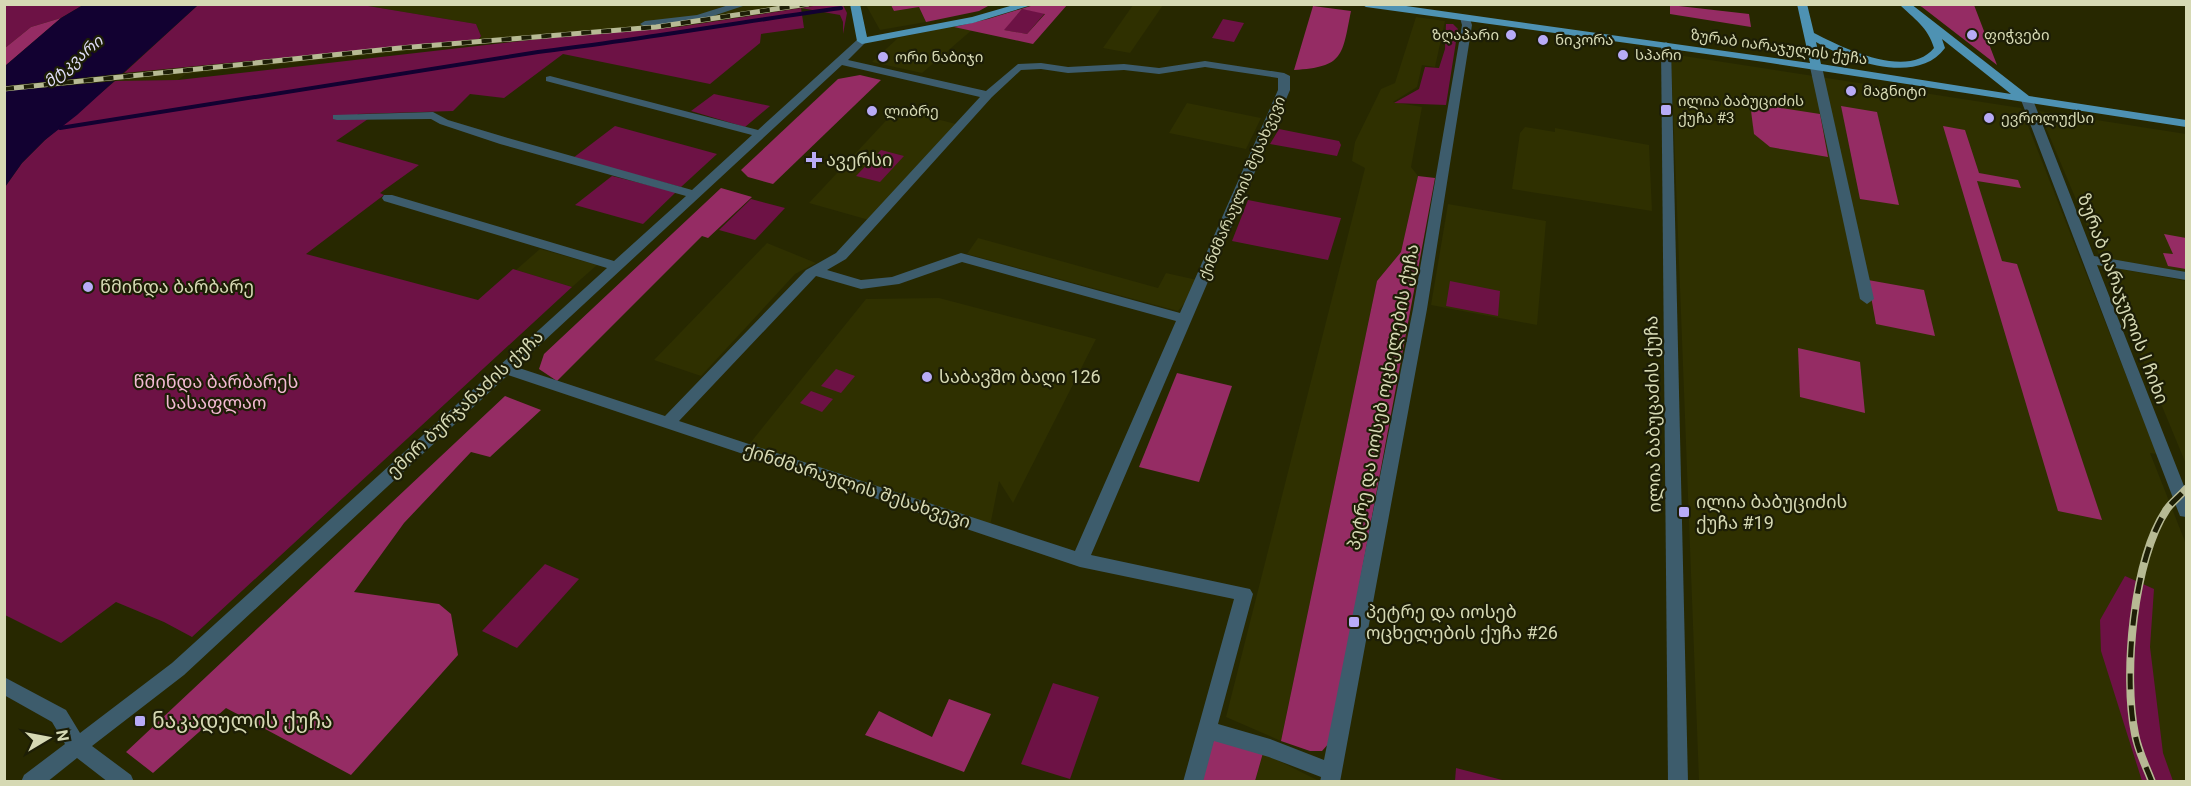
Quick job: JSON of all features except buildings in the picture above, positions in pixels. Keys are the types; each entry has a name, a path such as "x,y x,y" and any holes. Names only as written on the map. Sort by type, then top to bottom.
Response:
{"main road":[{"path":"855,4 862,40 973,20 1030,4"},
{"name":"ზურაბ იარაჯულის ქუჩა","path":"1366,4 1666,45 2187,124"},
{"path":"1802,4 1816,67"},
{"path":"1904,4 2027,100"},
{"path":"1808,34 1838,50 1860,58 1893,63 1914,63 1929,58 1940,48 1936,36 1926,22"}],"street":[{"path":"645,24 698,18 744,4"},
{"name":"პეტრე და იოსებ ოცხელების ქუჩა","path":"1331,777 1434,233 1455,112 1467,25 1465,18"},
{"name":"ემირ ბურჯანაძის ქუჩა","path":"31,782 178,669 862,40"},
{"name":"ილია ბაბუცაძის ქუჩა","path":"1666,45 1678,782"},
{"path":"840,61 988,95"},
{"name":"ქინძმარაულის შესახვევი","path":"667,423 815,271 841,256 988,95 1018,67 1068,70 1124,67 1160,71 1205,64 1284,76 1284,90 1080,560"},
{"path":"1816,67 1867,299"},
{"path":"550,79 664,106 760,134"},
{"name":"ზურაბ იარაჯულის I ჩიხი","path":"2027,100 2187,511"},
{"path":"337,117 433,115 444,122 504,141 694,194"},
{"path":"388,198 616,266"},
{"path":"815,271 861,285 894,281 961,257 1185,319"},
{"path":"2089,259 2187,276"},
{"name":"ქინძმარაულის შესახვევი","path":"503,368 1080,560 1244,594 1193,782"},
{"path":"4,685 59,716 77,746 124,782"},
{"path":"1207,730 1270,748 1331,777"}],"shaded area":[{"path":"362,5 820,5 678,27 474,44 186,74 178,80 115,81 124,73 479,39 481,36 476,24"},
{"path":"866,5 891,5 894,11 919,7 926,22 880,30"},
{"path":"891,5 988,6 979,11 926,22 919,7 894,11"},
{"path":"1034,5 1067,5 1033,44 954,27","holes":["1022,9 1045,14 1027,34 1004,30"]},
{"path":"1133,5 1163,5 1130,53 1103,48"},
{"path":"1670,5 1749,14 1751,27 1670,14"},
{"name":"ფიჭვები","path":"1918,5 1974,5 1997,65 1922,7"},
{"path":"1313,6 1351,11 1345,39 1342,49 1332,62 1323,66 1294,70"},
{"path":"1416,17 1445,21 1435,67 1422,65 1417,87 1393,102 1422,107 1411,167 1418,176 1401,252 1377,281 1281,741 1226,717 1365,168 1352,161 1355,142 1381,89 1395,83"},
{"path":"61,18 5,66 5,48 31,27"},
{"path":"964,23 973,29 922,73 872,62 898,38"},
{"path":"1671,54 2021,108 2157,454 2150,453 2186,544 2186,781 1699,781"},
{"path":"860,75 881,80 773,184 748,177 741,170 838,79"},
{"path":"1187,103 1261,118 1246,149 1169,133"},
{"path":"1750,103 1820,114 1828,157 1770,147 1754,134"},
{"path":"1841,106 1877,112 1899,205 1860,199"},
{"path":"897,109 956,124 869,220 809,203"},
{"path":"2039,111 2186,134 2186,272 2100,257"},
{"path":"1943,126 1965,130 1979,173 2018,180 2021,188 1977,181 2002,261 2017,264 2102,520 2058,511"},
{"path":"1525,127 1555,132 1555,128 1649,145 1652,211 1512,189 1520,133"},
{"path":"1418,176 1435,178 1330,742 1322,751 1310,751 1281,741 1377,281 1401,252"},
{"path":"721,188 752,197 708,238 702,236 557,381 539,369 544,354"},
{"path":"1448,204 1546,221 1537,325 1431,305"},
{"path":"2164,234 2186,238 2186,269 2168,266 2163,253 2173,254"},
{"path":"978,238 1158,288 1166,273 1197,280 1190,296 1178,311 967,254"},
{"path":"767,243 816,263 795,274 701,376 654,360"},
{"path":"540,249 597,265 572,287 516,270"},
{"path":"2104,266 2186,281 2186,464"},
{"path":"1868,280 1924,290 1935,336 1876,324"},
{"name":"საბავშო ბაღი 126","path":"939,298 1096,339 1013,503 999,481 990,526 747,447 866,299"},
{"path":"1798,348 1860,362 1865,413 1800,397"},
{"path":"1177,373 1232,386 1199,482 1139,467"},
{"path":"505,396 541,410 490,457 471,452 404,523 354,592 439,604 451,614 458,655 351,775 226,708 153,773 126,752"},
{"path":"949,699 991,714 964,772 865,735 879,711 932,737"},
{"path":"1214,739 1263,753 1255,781 1201,782"},
{"path":"1263,753 1319,781 1255,782"}],"green space":[{"path":"5,5 83,5 61,18 31,27 5,48"},
{"path":"198,5 362,5 476,24 481,36 479,39 124,73"},
{"name":"წმინდა ბარბარეს სასაფლაო","path":"820,5 843,5 847,13 843,34 843,22 840,15 801,8 804,28 761,34 760,43 710,84 563,54 504,98 470,94 453,111 358,114 354,119 368,119 336,141 419,165 380,193 384,195 306,254 478,300 513,269 572,287 192,637 164,622 116,602 61,643 5,615 5,187 22,163 45,140 115,81 178,80 566,36 678,27"},
{"path":"1022,9 1045,13 1027,34 1003,30"},
{"path":"1223,19 1244,23 1234,42 1212,38"},
{"path":"1446,24 1453,24 1458,29 1446,105 1394,103 1419,89 1425,67 1439,68 1445,49"},
{"path":"714,94 770,106 745,127 691,111"},
{"path":"615,126 717,154 681,187 573,158"},
{"path":"1279,129 1339,141 1341,145 1337,156 1270,144"},
{"path":"881,150 904,156 880,182 856,176"},
{"path":"612,176 676,192 643,224 575,205"},
{"path":"751,199 785,208 755,240 719,230"},
{"path":"1248,200 1341,218 1328,260 1232,241"},
{"path":"1450,281 1500,291 1498,316 1446,306"},
{"path":"836,369 855,376 841,393 821,386"},
{"path":"811,391 833,399 822,412 800,403"},
{"path":"545,564 579,579 517,648 482,631"},
{"path":"2125,576 2154,589 2150,647 2163,753 2173,781 2142,781 2101,651 2100,620"},
{"path":"1053,683 1099,697 1070,779 1021,764"},
{"path":"1456,768 1506,781 1455,781"}],"water":[{"name":"მტკვარი","path":"83,5 198,5 77,115 45,140 22,163 5,187 5,66 61,18"}],"pier":[{"path":"128,73 116,81 5,91 5,86"}],"waterway":[{"path":"60,128 538,52 841,8"}],"railway":[{"path":"4,89 400,48 656,27 808,4"},
{"path":"2152,782 2138,746 2132,710 2130,681 2134,618 2146,557 2155,531 2167,509 2186,489"}],"place":[{"name":"ზღაპარი","path":"1511,35"},
{"name":"ფიჭვები","path":"1972,35"},
{"name":"ნიკორა","path":"1543,40"},
{"name":"სპარი","path":"1623,55"},
{"name":"ორი ნაბიჯი","path":"883,57"},
{"name":"მაგნიტი","path":"1851,91"},
{"name":"ილია ბაბუციძის ქუჩა #3","path":"1666,110"},
{"name":"ლიბრე","path":"872,111"},
{"name":"ევროლუქსი","path":"1989,118"},
{"name":"ავერსი","path":"814,160"},
{"name":"წმინდა ბარბარე","path":"88,287"},
{"name":"საბავშო ბაღი 126","path":"927,377"},
{"name":"ილია ბაბუციძის ქუჩა #19","path":"1684,512"},
{"name":"პეტრე და იოსებ ოცხელების ქუჩა #26","path":"1354,622"},
{"name":"ნაკადულის ქუჩა","path":"140,721"}]}
